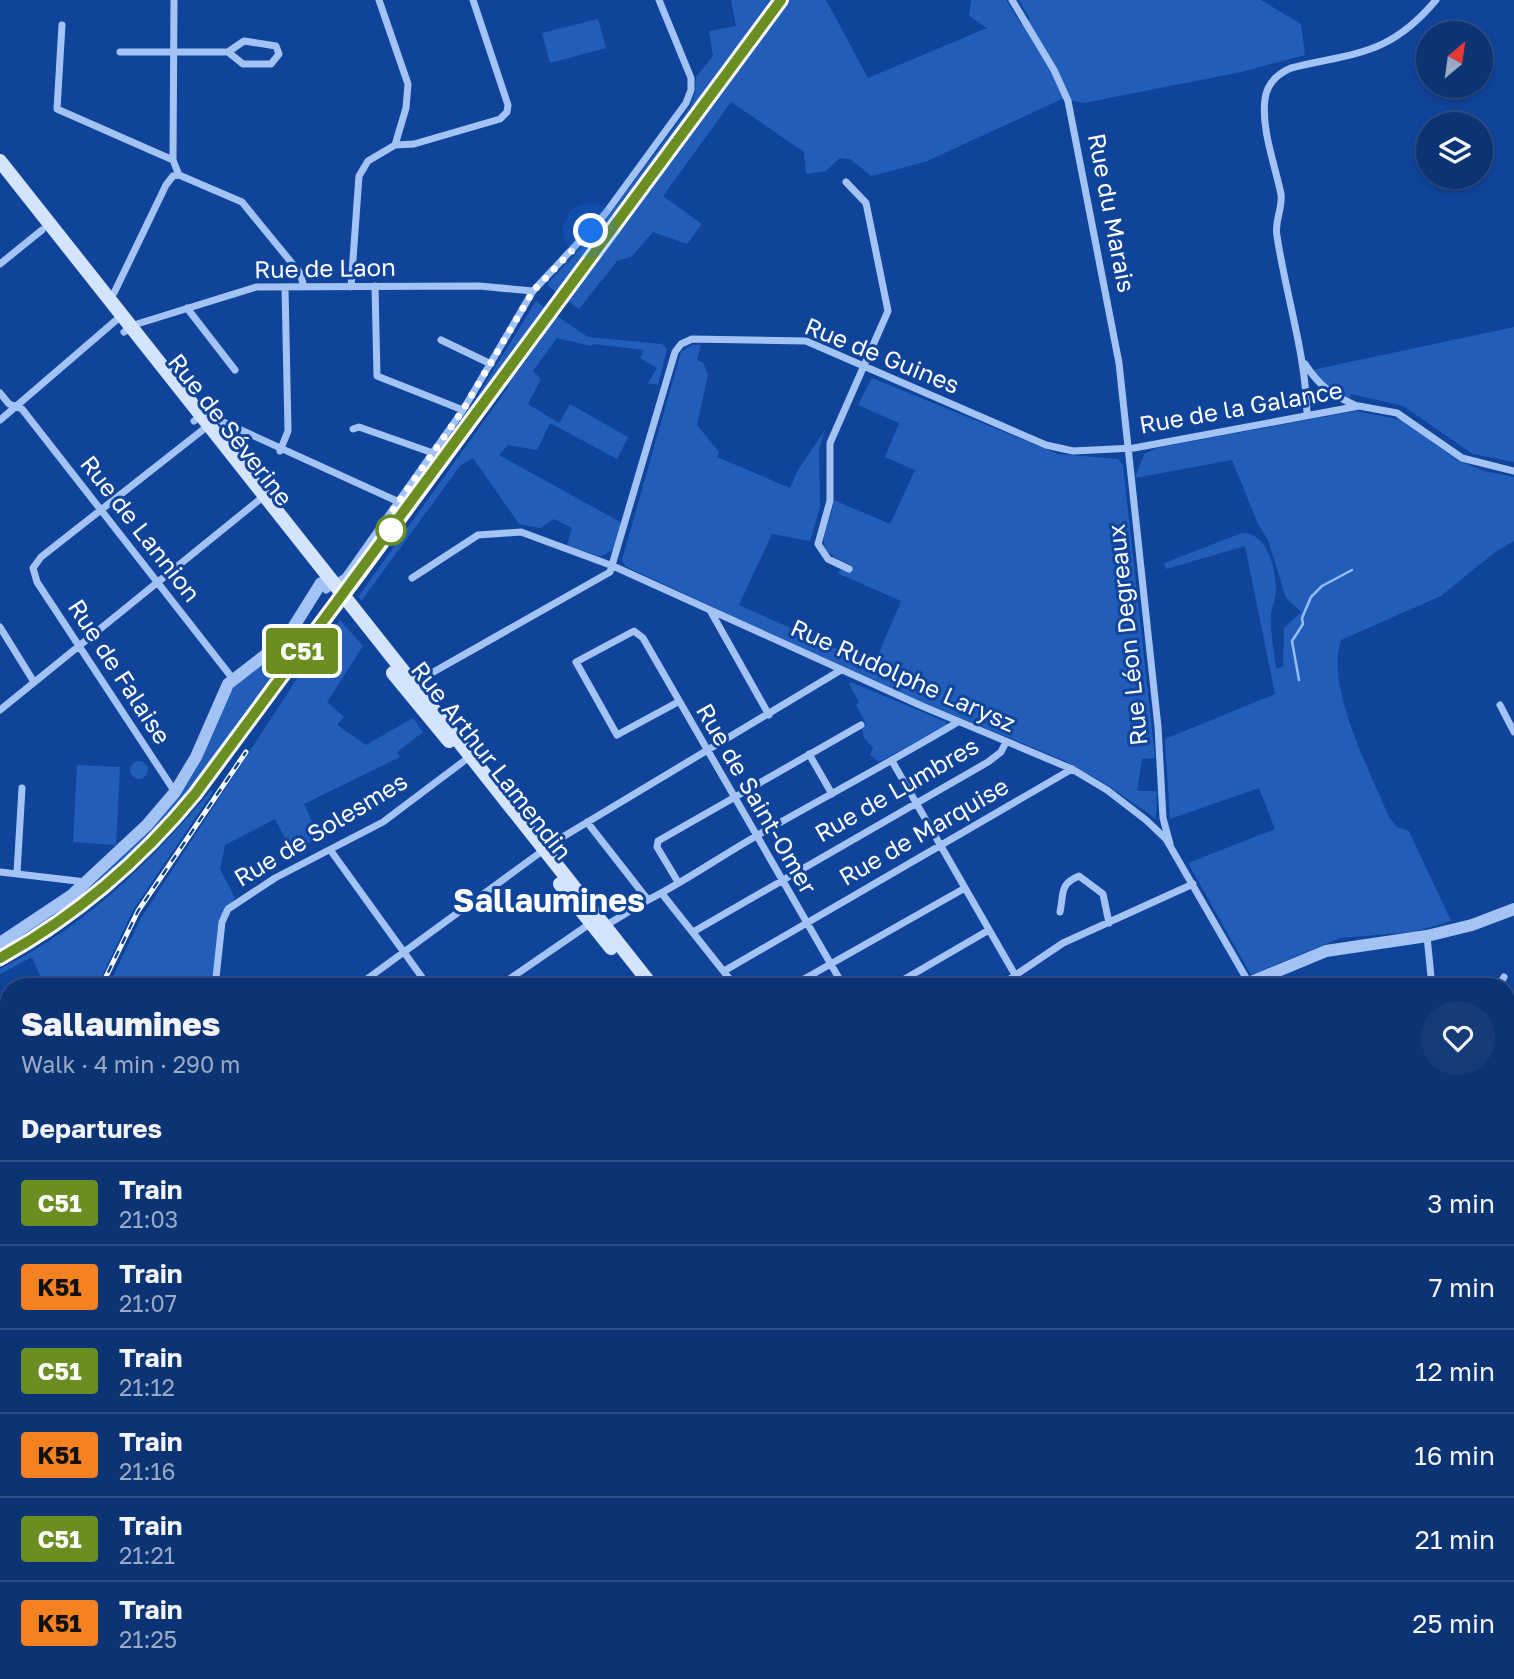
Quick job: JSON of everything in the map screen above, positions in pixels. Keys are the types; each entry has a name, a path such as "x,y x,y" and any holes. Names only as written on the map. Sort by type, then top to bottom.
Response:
{"main road":[{"path":"0,161 122,324"},
{"name":"Rue de Séverine","path":"0,175 92,293 122,324 201,423 328,589 354,610"},
{"name":"Rue Arthur Lamendin","path":"328,589 409,685 635,978"},
{"name":"Rue Arthur Lamendin","path":"354,610 464,761 541,853"},
{"name":"Rue Arthur Lamendin","path":"598,927 645,978"}],"street":[{"path":"174,0 173,160 179,175"},
{"path":"379,0 408,84 406,108 395,145"},
{"path":"351,287 359,176 368,161 395,145 414,144 500,119 507,112 508,105 473,0"},
{"path":"0,943 40,919 88,883 136,838 175,792 202,747 222,696 233,679 267,657 286,639 399,502 463,410 533,291 605,214 686,103 691,90 688,71 659,0"},
{"name":"Rue du Marais","path":"1012,0 1054,70 1068,101 1112,322 1127,448"},
{"path":"1307,415 1303,361 1276,232 1281,196 1265,114 1265,97 1270,84 1280,73 1291,68 1352,57 1395,39 1436,0"},
{"path":"62,25 57,109 173,160"},
{"path":"120,52 228,52 244,41 270,43 276,46 279,54 271,64 243,64 228,52"},
{"path":"114,293 166,185 173,176 179,175 243,202 300,274 304,287"},
{"path":"846,182 866,203 888,312 830,443 830,502 818,544 828,559 849,569"},
{"path":"0,264 42,230"},
{"path":"375,286 377,376 463,410"},
{"name":"Rue de Laon","path":"122,324 187,308 246,288 479,286 523,287 533,291"},
{"path":"280,451 288,431 285,287"},
{"path":"187,308 235,370"},
{"path":"0,420 122,324"},
{"name":"Rue de Guines","path":"613,566 670,369 681,344 696,338 797,339 1060,449 1085,452 1127,448"},
{"path":"441,340 491,364"},
{"path":"1303,361 1322,388 1359,406"},
{"name":"Rue de Lannion","path":"0,393 22,410 233,679"},
{"name":"Rue de la Galance","path":"1127,448 1359,406 1397,413 1462,458 1514,471"},
{"path":"100,511 210,416 280,451 399,502"},
{"path":"353,429 359,427 433,453"},
{"name":"Rue Léon Degreaux","path":"1127,448 1158,727 1163,818 1168,842 1193,884 1240,978"},
{"path":"0,710 261,499"},
{"name":"Rue de Falaise","path":"100,511 41,557 33,573 175,792"},
{"name":"Rue Rudolphe Larysz","path":"412,578 478,536 521,532 613,566 958,722 1072,769 1107,790 1155,828 1168,842"},
{"path":"409,685 605,576 613,566"},
{"path":"711,612 769,715"},
{"path":"0,627 34,682"},
{"name":"Rue de Saint-Omer","path":"678,702 617,735 576,662 634,631 643,638 839,978"},
{"path":"369,978 587,822 709,752 841,670"},
{"path":"1500,705 1514,732"},
{"path":"511,978 552,950 648,900 663,895 678,882 756,836 958,722"},
{"path":"678,882 657,847 658,841 862,725"},
{"name":"Rue de Lumbres","path":"693,932 988,762 1001,751 1006,742"},
{"path":"809,754 832,793"},
{"name":"Rue de Solesmes","path":"216,978 222,922 228,909 275,878 383,822 464,761"},
{"path":"892,761 1017,978"},
{"name":"Rue de Marquise","path":"724,971 1072,769"},
{"path":"17,873 22,788"},
{"path":"1155,828 1163,818"},
{"path":"587,822 648,900"},
{"path":"331,851 422,978"},
{"path":"0,872 73,878 88,883"},
{"path":"1060,912 1062,888 1067,880 1079,876 1103,894 1109,923"},
{"path":"1011,978 1063,943 1193,884"},
{"path":"806,978 965,888"},
{"path":"663,895 729,978"},
{"path":"1261,978 1326,951 1427,936 1472,925 1514,909"},
{"path":"906,978 989,930"},
{"path":"1427,936 1431,978"}],"shaded area":[{"path":"731,0 776,0 560,295 548,286 549,282 595,233 690,107 695,93 696,77 713,56 709,31 736,26"},
{"path":"789,0 826,0 868,78 987,28 969,16 971,0 1006,0 1021,24 1030,19 1019,0 1261,0 1301,24 1305,55 1241,72 1084,103 1062,99 925,162 871,176 850,159 840,158 826,171 806,174 804,152 731,102 663,196 702,224 687,244 653,232 631,257 617,261 579,309 568,301"},
{"path":"598,19 606,48 550,63 542,33"},
{"path":"536,301 549,311 396,517 483,387"},
{"path":"557,316 588,337 662,344 667,349 658,385 648,383 657,368 640,358 644,350 593,344 591,346 557,338 533,371 541,379 528,404 559,423 570,404 628,437 617,459 550,423 537,450 508,445 499,455 622,523 614,549 601,557 567,545 572,528 554,519 540,528 519,524 473,458 460,466 362,600 358,597"},
{"path":"1514,327 1514,462 1473,454 1403,406 1351,394 1350,399 1334,393 1312,370"},
{"path":"692,345 701,345 697,360 703,362 708,375 697,425 719,452 717,457 790,488 798,470 825,430 819,450 820,507 810,541 772,534 739,605 874,665 901,601 837,573 841,570 848,572 851,565 829,552 824,539 834,500 890,524 915,470 885,457 899,423 858,405 872,378 1058,454 1118,459 1123,465 1155,758 1142,759 1137,791 1157,791 1156,819 1106,784 1063,760 883,686 625,566 622,560 681,352"},
{"path":"1356,411 1402,420 1457,460 1484,471 1514,477 1514,541 1495,552 1441,596 1341,640 1338,659 1344,705 1371,777 1389,817 1397,827 1409,831 1451,921 1413,932 1340,938 1251,975 1188,863 1275,829 1259,788 1170,819 1165,739 1275,694 1245,546 1166,569 1164,563 1242,533 1258,538 1268,552 1275,579 1276,594 1271,621 1276,668 1283,667 1284,628 1301,612 1286,598 1268,540 1258,524 1232,460 1135,478 1144,454 1157,448"},
{"path":"340,620 363,646 327,702 344,717 337,725 366,745 413,718 423,732 397,752 400,757 304,804 319,837 292,852 275,819 225,845 220,869 235,898 219,918 213,978 112,978 141,918 298,677"},
{"path":"302,623 312,632 163,825 75,905 0,953 0,946 82,890 132,847 155,823 177,798 196,770 230,691 240,680 277,653"},
{"path":"851,682 946,722 947,725 879,762 870,755 873,748 864,738 862,729 866,724 856,705 859,702 849,684"},
{"path":"139,761 145,764 148,770 145,776 139,779 133,776 130,770 133,764"},
{"path":"77,765 120,767 116,845 73,842"},
{"path":"211,790 213,792 133,910 101,978 41,978 32,957 0,974 0,969 32,952 89,913 140,868"}],"waterway":[{"path":"1299,680 1292,641 1303,624 1302,618 1311,597 1322,586 1352,570"}],"railway":[{"path":"0,964 50,934 108,890 184,815 363,577 786,0"},
{"path":"105,978 138,911 246,752"}],"train":[{"name":"C51","path":"0,958 47,930 106,886 135,860 195,794 781,0"}],"district":[{"name":"Sallaumines","path":"549,901"}],"route":[{"path":"391,530 385,521 463,410 533,291 591,231"}]}
